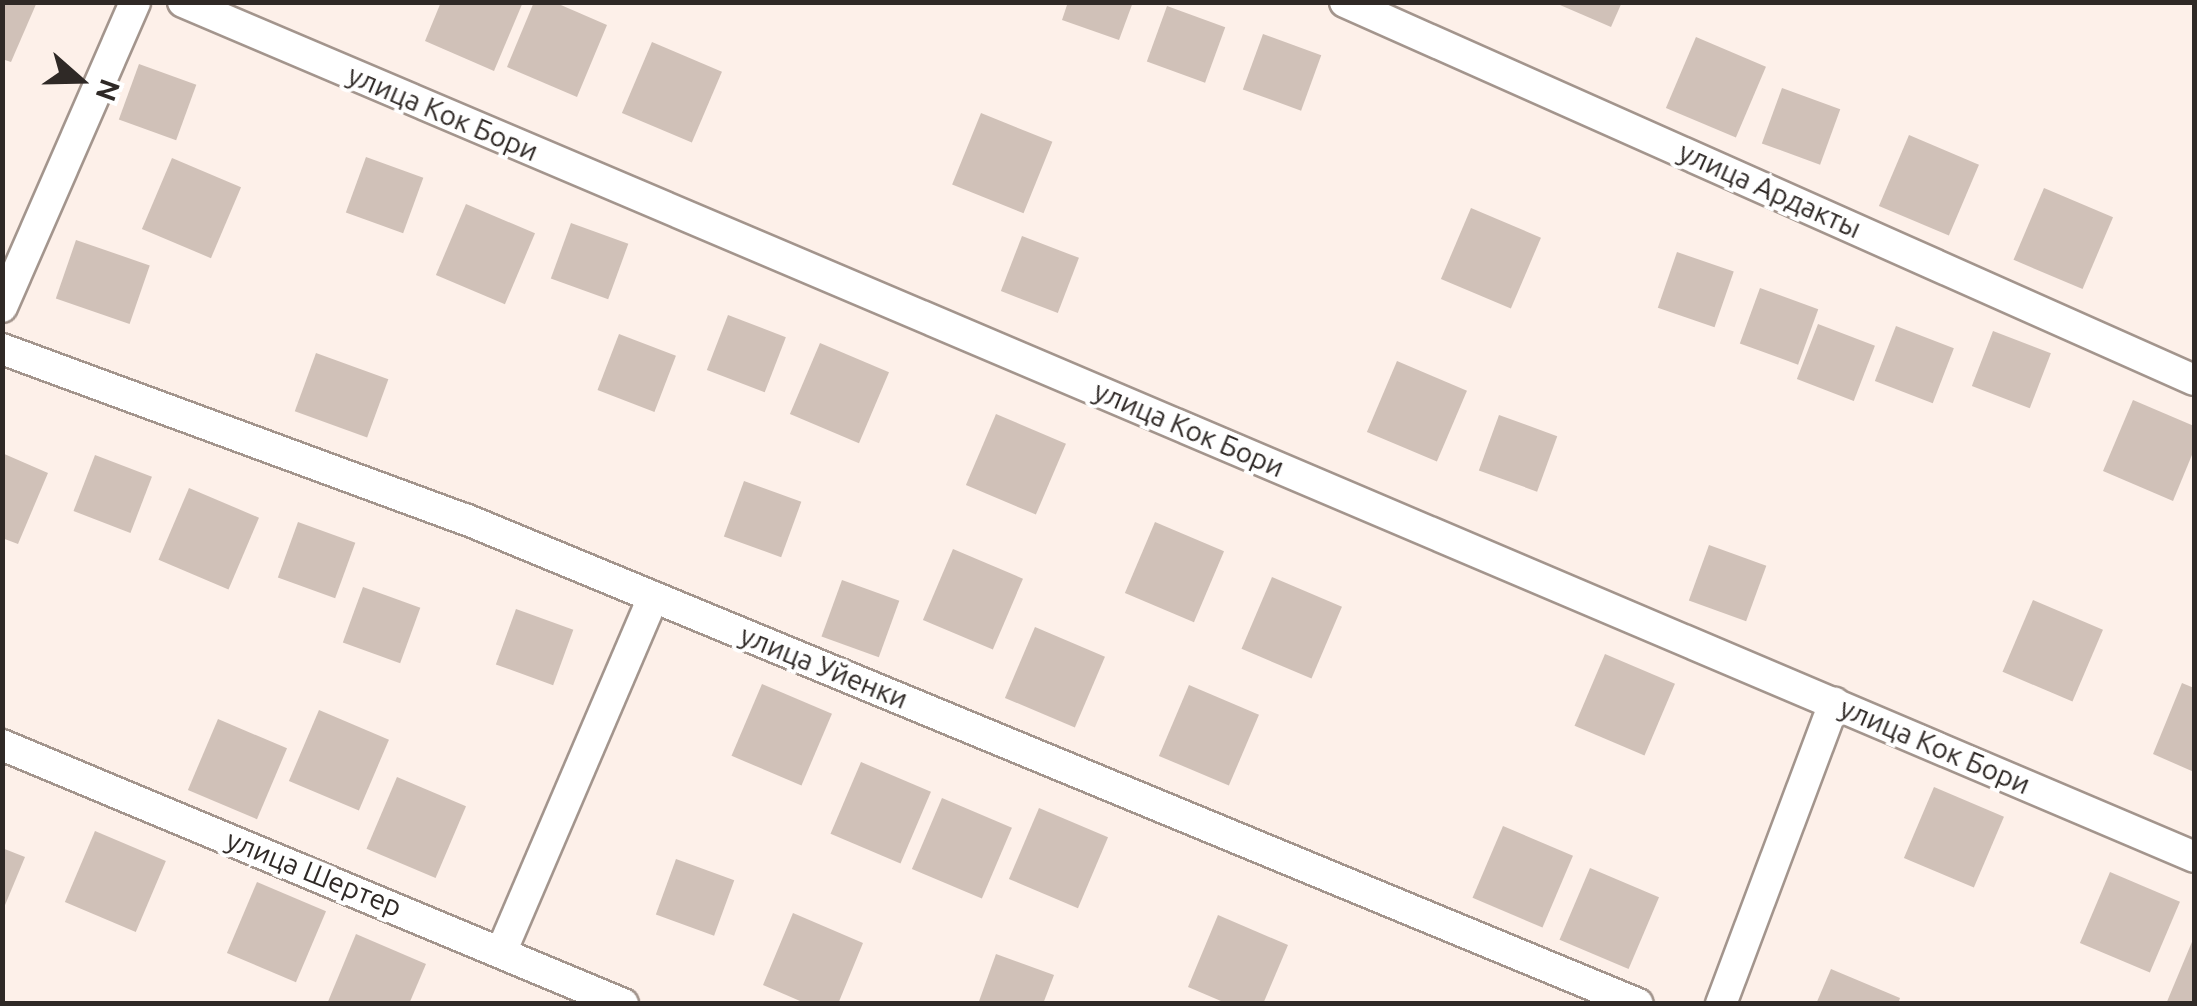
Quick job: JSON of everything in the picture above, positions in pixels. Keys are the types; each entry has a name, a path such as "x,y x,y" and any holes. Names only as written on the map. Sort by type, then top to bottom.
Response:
{"street":[{"path":"2,308 134,2"},
{"name":"улица Кок Бори","path":"183,2 2194,857"},
{"name":"улица Ардакты","path":"1345,2 1419,17 2194,380"},
{"name":"улица Уйенки","path":"2,349 465,519 1638,1004"},
{"path":"502,950 653,597"},
{"path":"1721,1004 1834,703"},
{"name":"улица Шертер","path":"2,745 502,950 623,1004"}],"building":[{"path":"2,2 37,2 11,62 2,59"},
{"path":"441,2 523,2 494,71 425,41"},
{"path":"534,2 554,2 607,25 577,97 507,67"},
{"path":"1068,2 1133,2 1119,40 1062,20"},
{"path":"1553,2 1622,2 1611,27"},
{"path":"1167,6 1225,27 1205,83 1147,61"},
{"path":"1263,34 1321,55 1301,111 1243,89"},
{"path":"1696,37 1766,67 1736,138 1666,108"},
{"path":"652,42 722,72 692,143 622,113"},
{"path":"139,64 196,85 176,140 119,119"},
{"path":"1782,88 1840,109 1820,165 1762,143"},
{"path":"981,113 1052,142 1024,213 952,184"},
{"path":"1909,135 1979,165 1949,236 1879,206"},
{"path":"366,157 423,178 403,233 346,212"},
{"path":"172,158 241,187 211,258 142,229"},
{"path":"2044,188 2113,217 2083,289 2014,260"},
{"path":"466,204 535,233 505,304 436,275"},
{"path":"1471,208 1541,238 1511,309 1441,279"},
{"path":"571,223 628,244 608,299 551,278"},
{"path":"1022,236 1079,258 1058,313 1001,291"},
{"path":"76,240 150,265 130,324 56,299"},
{"path":"1677,252 1734,272 1715,327 1658,308"},
{"path":"1760,288 1818,309 1798,365 1740,343"},
{"path":"728,315 786,337 765,392 707,370"},
{"path":"1818,324 1875,346 1854,401 1797,379"},
{"path":"1896,326 1954,348 1933,403 1875,381"},
{"path":"1993,331 2051,353 2030,408 1972,386"},
{"path":"619,334 676,356 654,412 597,390"},
{"path":"820,343 889,372 859,443 790,414"},
{"path":"316,353 388,379 367,438 295,411"},
{"path":"1397,361 1467,391 1437,462 1367,432"},
{"path":"2133,400 2194,426 2194,450 2173,501 2103,471"},
{"path":"996,414 1066,444 1036,515 966,485"},
{"path":"1499,415 1557,436 1537,492 1479,470"},
{"path":"2,453 48,473 18,544 2,538"},
{"path":"95,455 152,477 130,533 73,511"},
{"path":"744,481 801,502 781,557 724,536"},
{"path":"189,488 259,518 228,589 159,560"},
{"path":"298,522 355,543 335,598 278,577"},
{"path":"1155,522 1224,551 1194,622 1125,593"},
{"path":"1709,545 1766,566 1746,621 1689,600"},
{"path":"953,549 1023,579 993,650 923,620"},
{"path":"1272,577 1342,607 1311,678 1242,649"},
{"path":"842,580 899,601 879,657 821,636"},
{"path":"363,587 420,608 400,663 343,642"},
{"path":"2033,600 2103,630 2072,701 2003,672"},
{"path":"516,609 573,630 553,685 496,664"},
{"path":"1035,627 1105,657 1075,728 1005,698"},
{"path":"1605,654 1675,684 1644,755 1575,726"},
{"path":"2182,683 2194,688 2194,772 2153,754"},
{"path":"762,684 832,714 801,785 732,756"},
{"path":"1189,685 1259,715 1229,786 1159,756"},
{"path":"319,710 389,740 359,811 289,781"},
{"path":"218,719 287,748 257,819 188,790"},
{"path":"861,762 931,792 900,863 831,834"},
{"path":"397,777 466,806 436,878 367,849"},
{"path":"1934,787 2004,817 1974,888 1904,858"},
{"path":"942,798 1012,828 982,899 912,869"},
{"path":"1039,808 1108,837 1078,908 1009,879"},
{"path":"1503,826 1573,856 1542,927 1473,898"},
{"path":"95,831 166,861 136,932 65,902"},
{"path":"2,848 25,857 3,910 2,910"},
{"path":"676,859 734,880 714,936 656,914"},
{"path":"1590,868 1659,897 1629,969 1560,940"},
{"path":"2110,872 2180,902 2150,973 2080,943"},
{"path":"257,882 326,911 296,982 227,953"},
{"path":"793,913 863,943 838,1004 807,1004 763,985"},
{"path":"1218,915 1288,945 1263,1004 1228,1004 1188,987"},
{"path":"356,934 426,964 409,1004 327,1004"},
{"path":"2194,937 2194,1004 2166,1004"},
{"path":"996,954 1054,975 1043,1004 978,1004"},
{"path":"1831,969 1900,998 1898,1004 1816,1004"}]}
